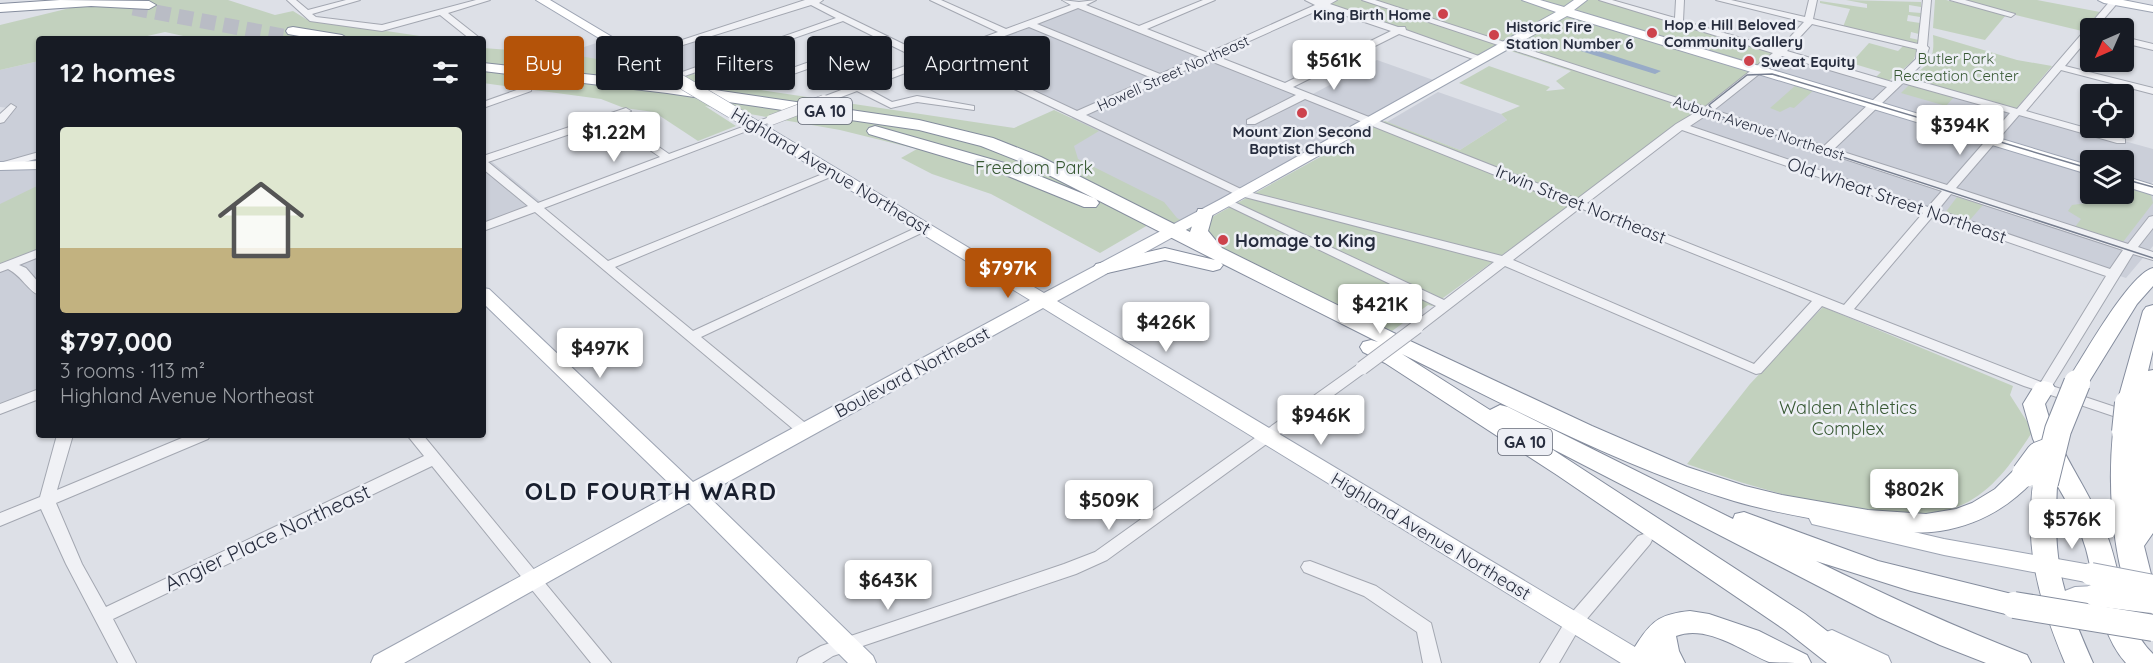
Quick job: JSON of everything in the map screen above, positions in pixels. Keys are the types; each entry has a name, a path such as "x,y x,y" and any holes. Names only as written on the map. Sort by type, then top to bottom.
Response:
{"highway":[{"path":"71,3 148,5 51,8 5,7 71,3"},
{"name":"GA 10","path":"486,67 667,87 956,133 987,142 1029,158 1166,234 1457,375 1643,458 1774,503"},
{"name":"GA 10","path":"486,73 665,94 787,112 882,132 965,156 1037,181 1166,234"},
{"path":"1204,213 1199,232 1216,259"},
{"path":"1103,268 1165,254 1216,259"},
{"name":"GA 10","path":"1216,259 1392,358 1566,469 1795,622"},
{"path":"1774,503 1891,522 1911,523 1944,521 1983,510 1998,501 2035,478 2052,450 2067,402 2079,380 2123,310 2153,274"},
{"path":"2153,311 2138,420 2122,494 2130,546 2153,623"},
{"path":"1392,358 1888,609 1970,646 2017,663"},
{"path":"1457,375 1520,410 1752,524 1874,570 1951,592 2153,628"},
{"path":"2138,420 2153,377"},
{"path":"2044,388 2034,404 2037,420 2048,447 2074,491 2095,537 2109,591 2130,647 2144,663"},
{"path":"2035,478 2046,566 2062,622 2079,660"},
{"path":"1641,663 1661,631 1673,624 1684,622 1706,625 1753,641 1797,663"},
{"path":"1795,622 1848,663"},
{"path":"1661,631 1665,655 1671,663"}],"main road":[{"name":"Highland Avenue Northeast","path":"542,0 604,36"},
{"path":"1528,0 2080,167"},
{"name":"Boulevard Northeast","path":"383,663 804,430 1226,202 1566,11 1581,0"},
{"path":"2112,1 2153,9"},
{"name":"Highland Avenue Northeast","path":"683,83 926,228 1641,663"},
{"path":"0,166 36,165"},
{"path":"2134,179 2153,184"},
{"path":"2134,184 2153,190"},
{"path":"486,296 691,492 864,663"},
{"path":"1774,503 1810,516 1893,536 2046,566 2093,585 2153,602"},
{"path":"2062,622 2060,608 2065,600 2093,585 2153,586"},
{"path":"1795,622 1880,663"}],"street":[{"path":"291,0 310,16 382,28 486,0"},
{"path":"310,16 356,0"},
{"path":"792,0 809,2 878,36"},
{"path":"934,0 1005,32"},
{"name":"Irwin Street Northeast","path":"1065,0 2044,388 2138,420"},
{"path":"994,36 1092,0"},
{"path":"1139,29 1211,0"},
{"path":"1309,0 1482,58"},
{"name":"Howell Street Northeast","path":"1078,116 1333,0"},
{"name":"Auburn Avenue Northeast","path":"1366,0 2153,256"},
{"path":"1603,0 1781,52 2018,112 2121,141"},
{"path":"1679,22 1680,0"},
{"path":"1720,0 1924,48"},
{"path":"1826,150 1922,60 1927,0"},
{"path":"1954,0 2011,14"},
{"path":"2100,18 2112,1"},
{"path":"683,42 809,2"},
{"path":"806,663 827,651 846,644 1070,569 1101,556 1362,368 1680,126 1706,111 1781,52 1809,21 1810,2"},
{"path":"441,12 472,36"},
{"path":"683,75 843,18"},
{"path":"1285,87 1422,18"},
{"path":"1028,23 1160,78"},
{"path":"2134,42 2153,47"},
{"path":"1846,309 2080,43"},
{"path":"2059,66 2153,91"},
{"path":"486,104 525,90"},
{"path":"486,226 849,90"},
{"path":"863,90 891,105 917,99 970,108"},
{"path":"1024,90 1241,193 1505,261 1756,370 1821,299"},
{"path":"1251,122 1304,95"},
{"path":"0,120 11,107"},
{"path":"486,161 626,111"},
{"path":"609,117 668,158"},
{"name":"Old Wheat Street Northeast","path":"1680,126 2113,274"},
{"path":"0,166 36,157"},
{"path":"486,165 804,430"},
{"path":"606,266 834,173"},
{"path":"1226,202 1445,305"},
{"path":"2044,388 2113,274 2153,220"},
{"path":"692,337 926,228"},
{"path":"4,266 36,254"},
{"path":"4,266 22,271 36,287"},
{"path":"0,409 36,395"},
{"path":"64,438 47,500 74,564 128,663"},
{"path":"0,520 195,438"},
{"path":"417,438 602,663"},
{"name":"Angier Place Northeast","path":"101,616 434,458"},
{"path":"1549,663 1574,622 1644,540"},
{"path":"1310,567 1370,591 1425,628 1432,663"}],"shaded area":[{"path":"1603,0 1894,85 1901,79 2080,129 2080,138 2113,138 2153,149 2153,182 2148,185 2153,187 2153,246 2126,278 1682,128 1732,91"},
{"path":"1073,7 1204,59 1211,56 1309,96 1377,60 1439,82 1185,226 1015,145 1079,115 1026,90 1050,90 1050,36 994,36"},
{"path":"695,39 695,71 683,75 683,43"},
{"path":"596,43 596,60 584,58 584,47"},
{"path":"36,62 36,396 0,410 0,121 9,108 0,107 0,70"},
{"path":"1438,92 1501,114 1507,120 1460,150 1387,122"},
{"path":"486,157 546,206 486,229"}],"green space":[{"path":"103,0 228,0 275,15 293,11 306,19 420,36 183,36 165,32 147,36 36,36 36,62 0,70 0,25"},
{"name":"Freedom Park","path":"1308,0 1603,0 1781,52 1432,306 1428,305 1392,331 1160,218 1100,253 991,194 932,174 901,158 917,149 840,130 705,106 736,126 698,141 654,112 624,108 601,99 535,90 584,90 584,57 596,59 596,90 683,90 683,76 693,74 695,74 695,90 761,90 1014,128 1054,110 1099,131 1074,146 1078,159 1164,202 1177,218 1194,227 1385,121 1460,150 1507,120 1501,114 1520,106 1459,83 1489,66 1550,87 1546,91 1565,89 1556,81 1571,71 1508,50 1487,62"},
{"path":"1846,0 1921,2 1921,7 1909,5 1909,12 1921,13 1920,17 1908,15 1907,21 1920,23 1919,34 1911,32 1910,38 1919,40 1918,45 1843,27 1850,9 1820,3 1820,1 1867,8 1867,4"},
{"path":"1935,0 1946,0 2006,15 1985,40 1933,28"},
{"path":"1954,0 2037,0 2100,12 2094,18 2080,18 2080,31"},
{"name":"Butler Park Recreation Center","path":"1933,35 2017,60 2052,66 2015,110 1911,78 1930,60"},
{"path":"1869,43 1898,51 1904,45 1918,49 1913,61 1887,82 1875,78 1881,72 1851,63"},
{"path":"486,48 504,49 504,86 486,83"},
{"path":"1796,85 1814,90 1794,108 1790,107 1780,112 1770,108"},
{"path":"1909,85 1954,97 1946,106 1901,93"},
{"path":"36,186 36,250 0,264 0,204"},
{"path":"2134,189 2151,195 2153,203 2123,242 2075,227 2081,219 2068,211 2072,205 2134,204"},
{"path":"1957,197 1983,205 1969,221 1945,213"},
{"name":"Walden Athletics Complex","path":"1823,307 2013,386 2010,395 2033,431 1997,480 1968,502 1939,511 1905,514 1868,512 1788,496 1687,464 1750,384"}],"water":[{"path":"1574,43 1661,71 1655,74 1568,47"}],"tunnel":[{"path":"133,8 283,36"}],"tram line":[{"path":"2080,166 1772,74 1747,75 1709,105 1713,111 1726,119 2153,258"},
{"path":"2134,182 2153,187"}],"place":[{"name":"King Birth Home","path":"1443,14"},
{"name":"Hop e Hill Beloved Community Gallery","path":"1652,33"},
{"name":"Historic Fire Station Number 6","path":"1494,35"},
{"name":"Sweat Equity","path":"1749,61"},
{"name":"Mount Zion Second Baptist Church","path":"1302,113"},
{"name":"Homage to King","path":"1223,240"}],"district":[{"name":"OLD FOURTH WARD","path":"651,491"}]}
